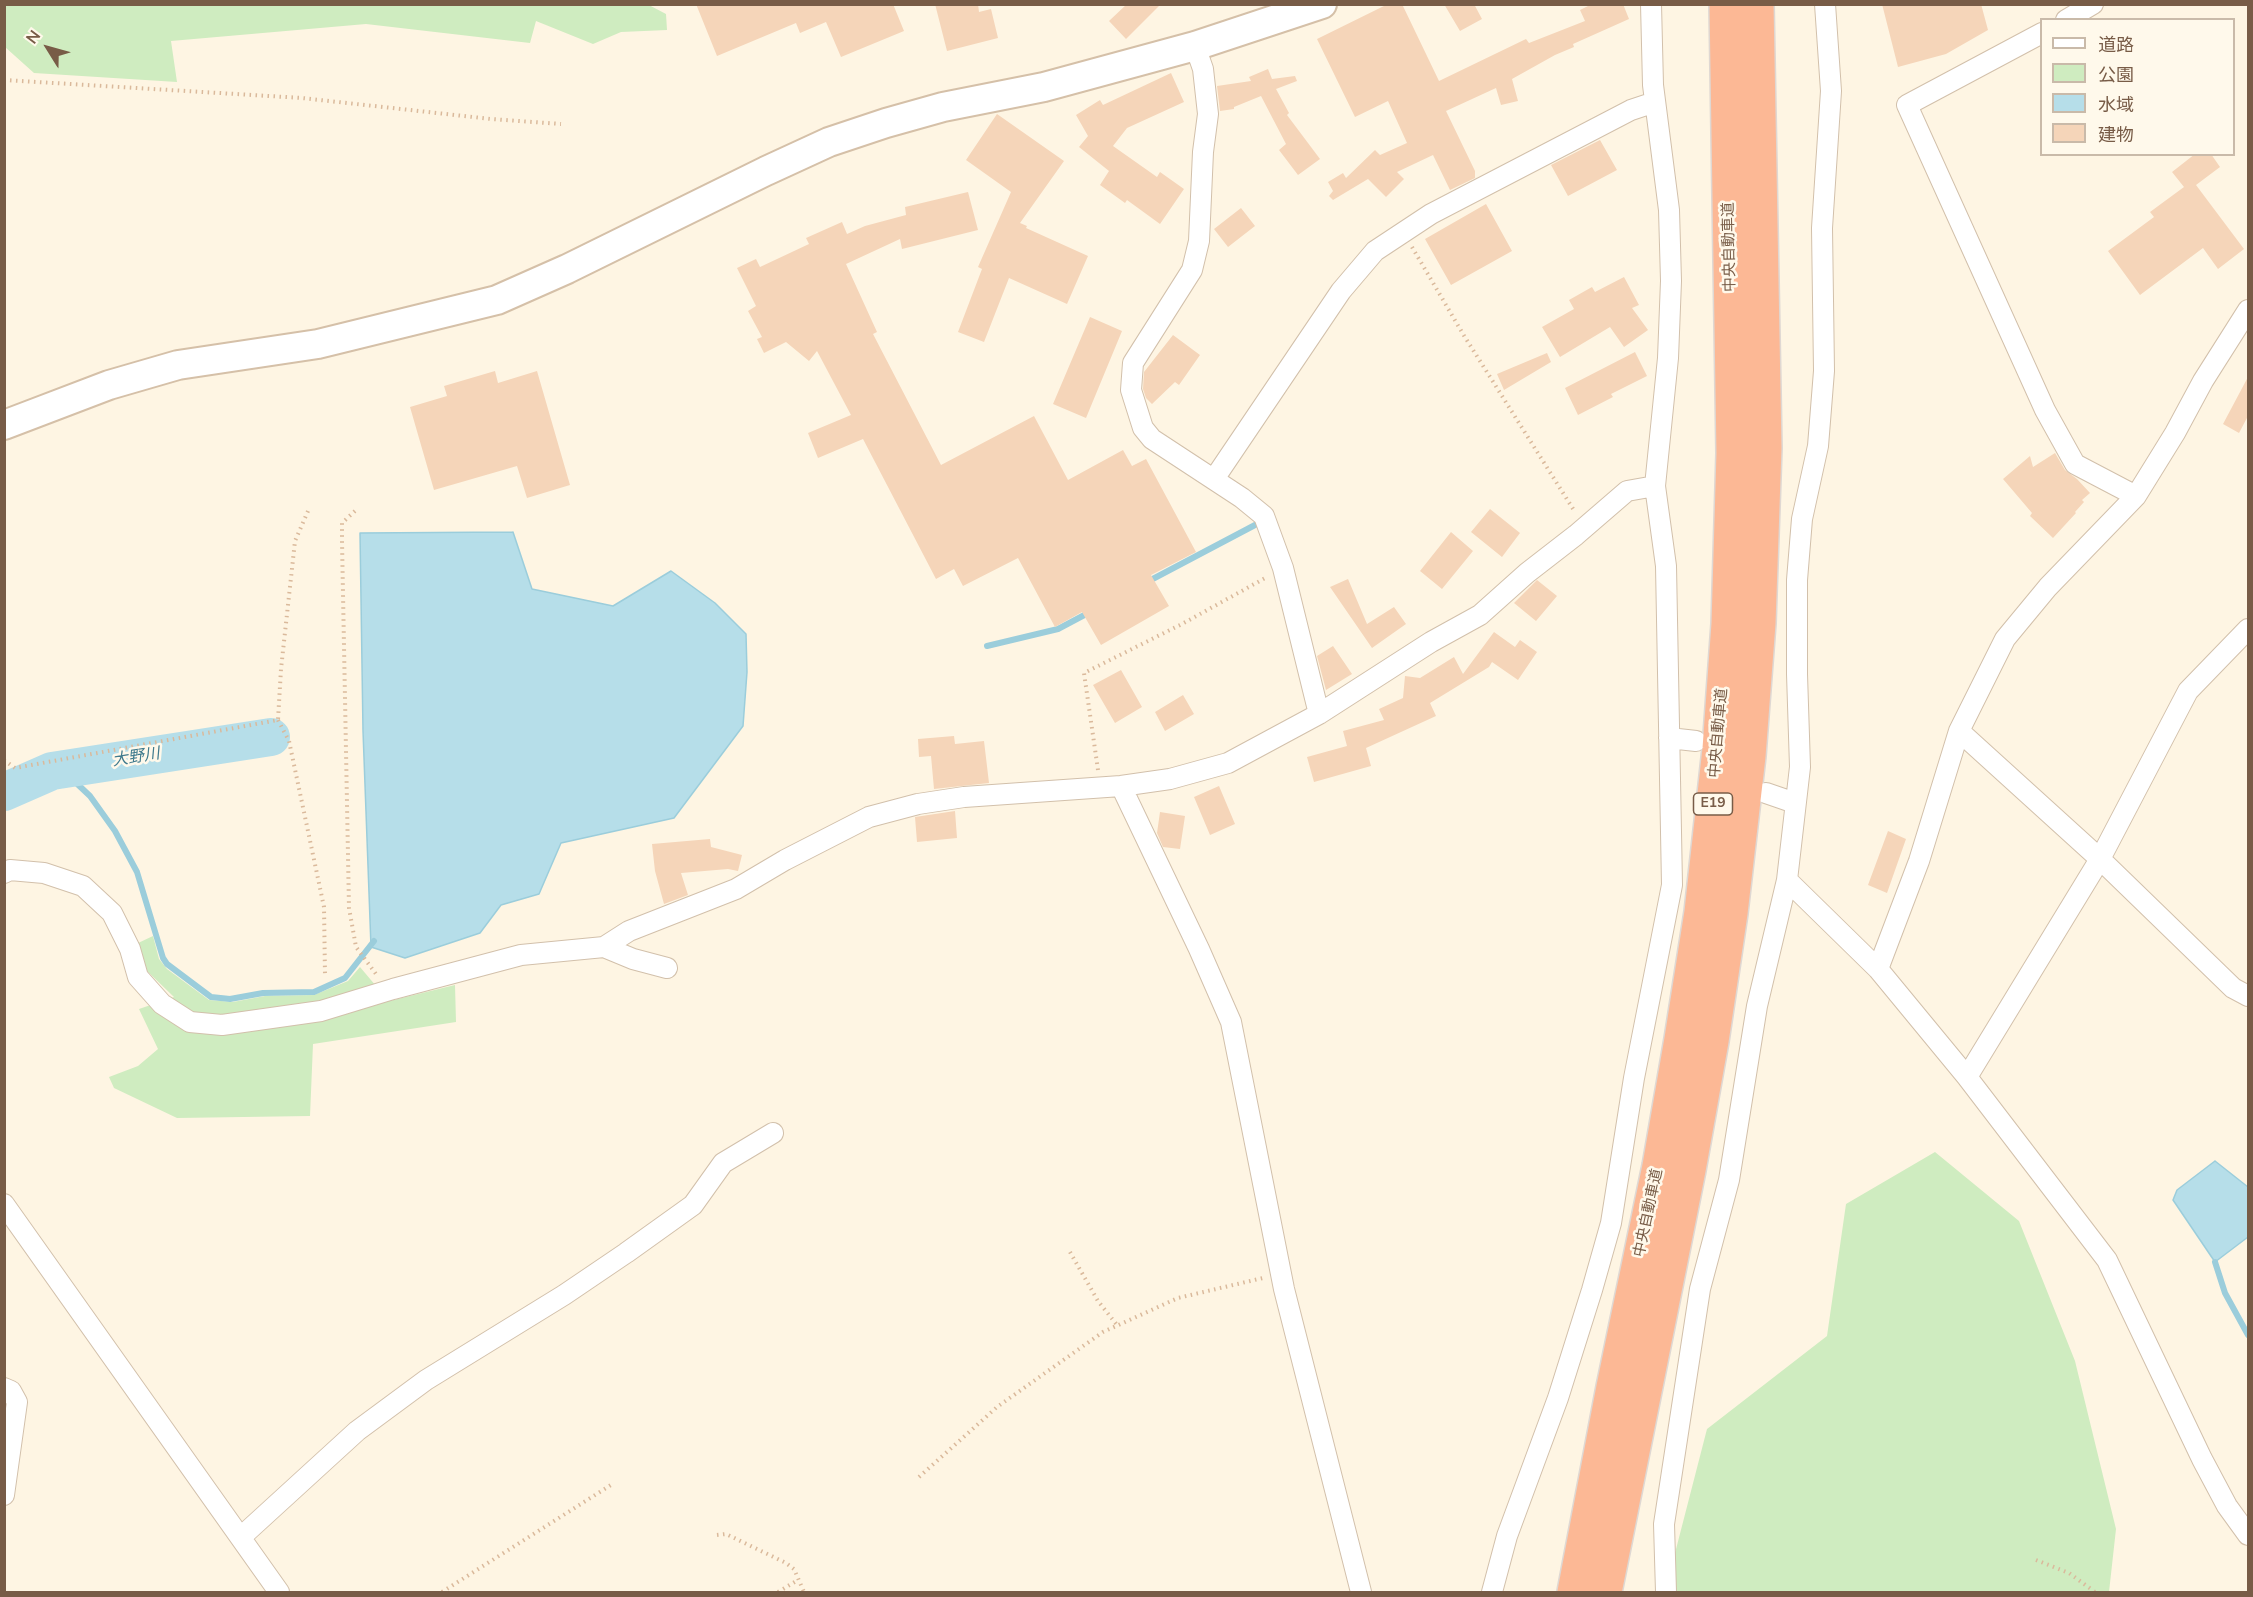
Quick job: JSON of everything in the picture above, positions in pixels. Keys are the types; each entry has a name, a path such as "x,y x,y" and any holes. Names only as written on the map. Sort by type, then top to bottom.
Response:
{"highway":[{"name":"中央自動車道","path":"1574,1593 1613,1387 1659,1166 1679,1051 1701,912 1719,750 1728,624 1733,453 1726,4"},
{"name":"中央自動車道","path":"1605,1593 1696,1135 1731,913 1749,756 1759,623 1765,448 1757,4"}],"street":[{"path":"4,425 109,385 178,365 318,344 497,300 567,269 830,142 943,107 1044,87 1195,46 1322,4"},
{"path":"1492,1593 1507,1536 1558,1398 1611,1223 1634,1078 1672,885 1666,566 1655,486 1668,358 1671,281 1669,210 1654,102 1652,4"},
{"path":"1666,1593 1664,1524 1700,1290 1728,1180 1757,1006 1787,880 1800,767 1797,580 1802,519 1818,446 1824,372 1822,228 1831,91 1825,4"},
{"path":"2069,18 2093,4"},
{"path":"2040,34 1907,105 2045,410 2075,464 2136,496"},
{"path":"1195,46 1203,69 1208,114 1203,152 1199,241 1192,270 1133,363 1131,390 1147,434 1264,516 1283,568 1318,714"},
{"path":"1214,479 1341,291 1375,251 1431,214 1631,110 1654,102"},
{"path":"1878,969 1919,861 1959,731 2006,639 2048,587 2136,496 2175,433 2203,381 2248,310"},
{"path":"4,873 10,870 44,873 83,885 112,913 130,949 138,978 162,1004 190,1022 222,1025 321,1011 414,983 521,955 604,947 629,931 736,890 795,855 869,817 918,804 964,797 1111,786 1170,779 1228,763 1318,714 1431,642 1480,615 1627,491 1655,486"},
{"path":"1967,1077 2100,860 2187,691 2248,629"},
{"path":"1959,731 2100,860 2233,988 2248,996"},
{"path":"1669,738 1696,741"},
{"path":"1111,786 1199,949 1231,1022 1281,1274 1361,1593"},
{"path":"1766,793 1795,803"},
{"path":"1787,880 1878,969 1967,1077 2107,1260 2202,1459 2227,1506 2248,1535"},
{"path":"604,947 633,959 667,968"},
{"path":"241,1537 357,1431 426,1380 564,1295 627,1253 693,1205 723,1163 773,1133"},
{"path":"4,1204 279,1593"},
{"path":"4,1388 11,1391 17,1402 4,1494"}],"path":[{"path":"4,80 302,98 490,119 561,124"},
{"path":"1404,231 1463,334 1585,528"},
{"path":"308,511 295,541 281,669 278,720 289,741 324,907 325,975"},
{"path":"355,511 342,523 349,908 356,946 370,968"},
{"path":"1111,786 1084,673 1182,624 1283,568"},
{"path":"4,760 15,768 278,720"},
{"path":"1070,1252 1098,1300 1117,1325"},
{"path":"919,1477 998,1407 1103,1332 1178,1298 1281,1274"},
{"path":"442,1593 614,1483"},
{"path":"717,1535 726,1534 786,1563 794,1569 804,1593"},
{"path":"2036,1560 2069,1573 2095,1593"},
{"path":"778,1593 798,1580"}],"green space":[{"path":"5,4 647,4 666,14 667,30 621,32 593,44 536,21 530,43 366,24 171,41 177,82 34,73 5,47"},
{"path":"153,936 159,959 167,969 209,1000 233,1002 265,996 314,995 348,981 360,967 376,986 381,1003 455,985 456,1022 313,1044 310,1116 177,1118 114,1088 109,1077 138,1066 158,1049 139,1009 174,997 146,970 136,944"},
{"path":"1935,1152 2019,1221 2075,1361 2116,1529 2109,1592 1668,1592 1666,1588 1707,1429 1827,1336 1846,1204"}],"water":[{"path":"513,532 532,589 613,606 671,571 715,603 746,634 747,672 743,726 674,818 561,843 539,894 501,905 480,933 405,958 371,947 363,731 360,533"},
{"path":"2215,1161 2248,1187 2248,1237 2215,1262 2173,1200 2177,1190"}],"building":[{"path":"696,4 893,4 904,31 841,57 826,22 800,33 796,23 717,56"},
{"path":"935,4 978,4 979,12 991,9 998,38 947,51"},
{"path":"1127,4 1161,4 1126,39 1109,21"},
{"path":"1388,4 1402,4 1439,81 1526,39 1529,43 1585,21 1580,10 1592,4 1623,4 1629,19 1573,44 1574,47 1512,79 1518,101 1501,105 1496,88 1446,111 1475,171 1475,178 1450,190 1433,155 1397,172 1404,179 1386,197 1368,179 1333,200 1329,196 1333,191 1328,182 1343,173 1346,178 1375,150 1380,155 1407,143 1388,101 1355,117 1317,39"},
{"path":"1444,4 1474,4 1482,19 1460,31"},
{"path":"1882,4 1981,4 1988,30 1946,54 1898,67"},
{"path":"1268,69 1272,79 1295,76 1297,81 1276,89 1289,113 1287,115 1320,159 1298,175 1279,150 1286,144 1261,96 1234,107 1234,109 1220,111 1217,86 1251,81 1249,77"},
{"path":"1171,73 1184,102 1127,128 1113,146 1157,177 1160,172 1184,189 1160,224 1127,200 1125,203 1100,185 1109,171 1079,147 1088,136 1076,115 1100,100 1103,105"},
{"path":"997,114 1064,161 1020,223 1027,226 1026,228 1088,256 1067,304 1009,278 984,342 958,332 982,269 978,267 1011,192 966,160"},
{"path":"1600,140 1617,170 1568,196 1551,165"},
{"path":"2192,156 2212,156 2220,167 2196,185 2244,249 2218,269 2203,248 2140,295 2108,251 2154,217 2150,212 2184,187 2172,172"},
{"path":"968,192 978,230 902,249 900,239 846,264 877,332 873,334 941,465 1034,416 1068,480 1123,450 1132,466 1146,459 1196,552 1151,575 1169,606 1101,645 1082,612 1055,627 1018,558 963,586 954,569 936,579 863,439 818,458 808,433 851,415 817,351 809,361 786,342 764,353 757,339 762,337 748,311 756,306 737,268 756,259 760,267 809,244 806,238 842,222 847,234 865,226 906,215 905,207"},
{"path":"1486,204 1512,251 1451,285 1425,239"},
{"path":"1241,208 1255,226 1228,247 1214,229"},
{"path":"1624,277 1639,305 1632,308 1648,330 1624,347 1610,327 1560,357 1542,327 1574,309 1569,300 1592,287 1595,292"},
{"path":"1090,317 1122,331 1086,418 1053,404"},
{"path":"1173,335 1200,355 1179,385 1175,382 1152,404 1146,398 1143,389 1144,372"},
{"path":"1635,352 1647,376 1611,394 1613,397 1578,415 1565,388"},
{"path":"1547,353 1551,362 1504,390 1497,374"},
{"path":"495,371 498,383 537,371 570,485 527,498 517,466 434,490 410,407 447,396 444,386"},
{"path":"2248,377 2248,416 2239,433 2223,424"},
{"path":"2055,453 2065,470 2090,493 2082,500 2084,502 2076,513 2053,538 2030,516 2032,513 2003,479 2030,456 2033,467"},
{"path":"1490,509 1520,533 1502,557 1471,532"},
{"path":"1451,532 1473,551 1442,589 1420,571"},
{"path":"1348,579 1367,624 1394,607 1406,624 1372,648 1330,587"},
{"path":"1537,580 1557,596 1536,621 1514,603"},
{"path":"1494,632 1515,647 1520,640 1537,652 1518,680 1492,662 1489,667 1430,703 1436,716 1366,748 1371,766 1314,782 1307,757 1347,746 1343,731 1384,720 1379,709 1403,698 1405,676 1420,678 1454,657 1463,674"},
{"path":"1333,646 1352,674 1326,690 1317,656"},
{"path":"1121,670 1142,707 1115,723 1093,685"},
{"path":"1183,695 1194,714 1165,731 1155,712"},
{"path":"954,736 955,744 984,741 989,783 934,789 931,756 919,757 918,739"},
{"path":"1219,786 1235,824 1210,835 1194,797"},
{"path":"955,811 957,838 917,842 915,817"},
{"path":"1160,812 1185,816 1180,849 1163,847 1157,833"},
{"path":"1888,831 1906,839 1887,893 1868,885"},
{"path":"710,839 711,847 742,855 738,871 728,869 681,873 688,895 664,904 655,871 652,844"}],"waterway":[{"path":"1147,582 1255,525"},
{"path":"987,646 1058,629 1090,612"},
{"name":"大野川","path":"4,792 52,771 271,737"},
{"path":"52,771 61,780 72,779 90,796 115,831 137,872 163,958 167,964 211,997 230,999 263,993 314,992 345,978 374,941"},
{"path":"2215,1262 2225,1293 2248,1335"}]}
